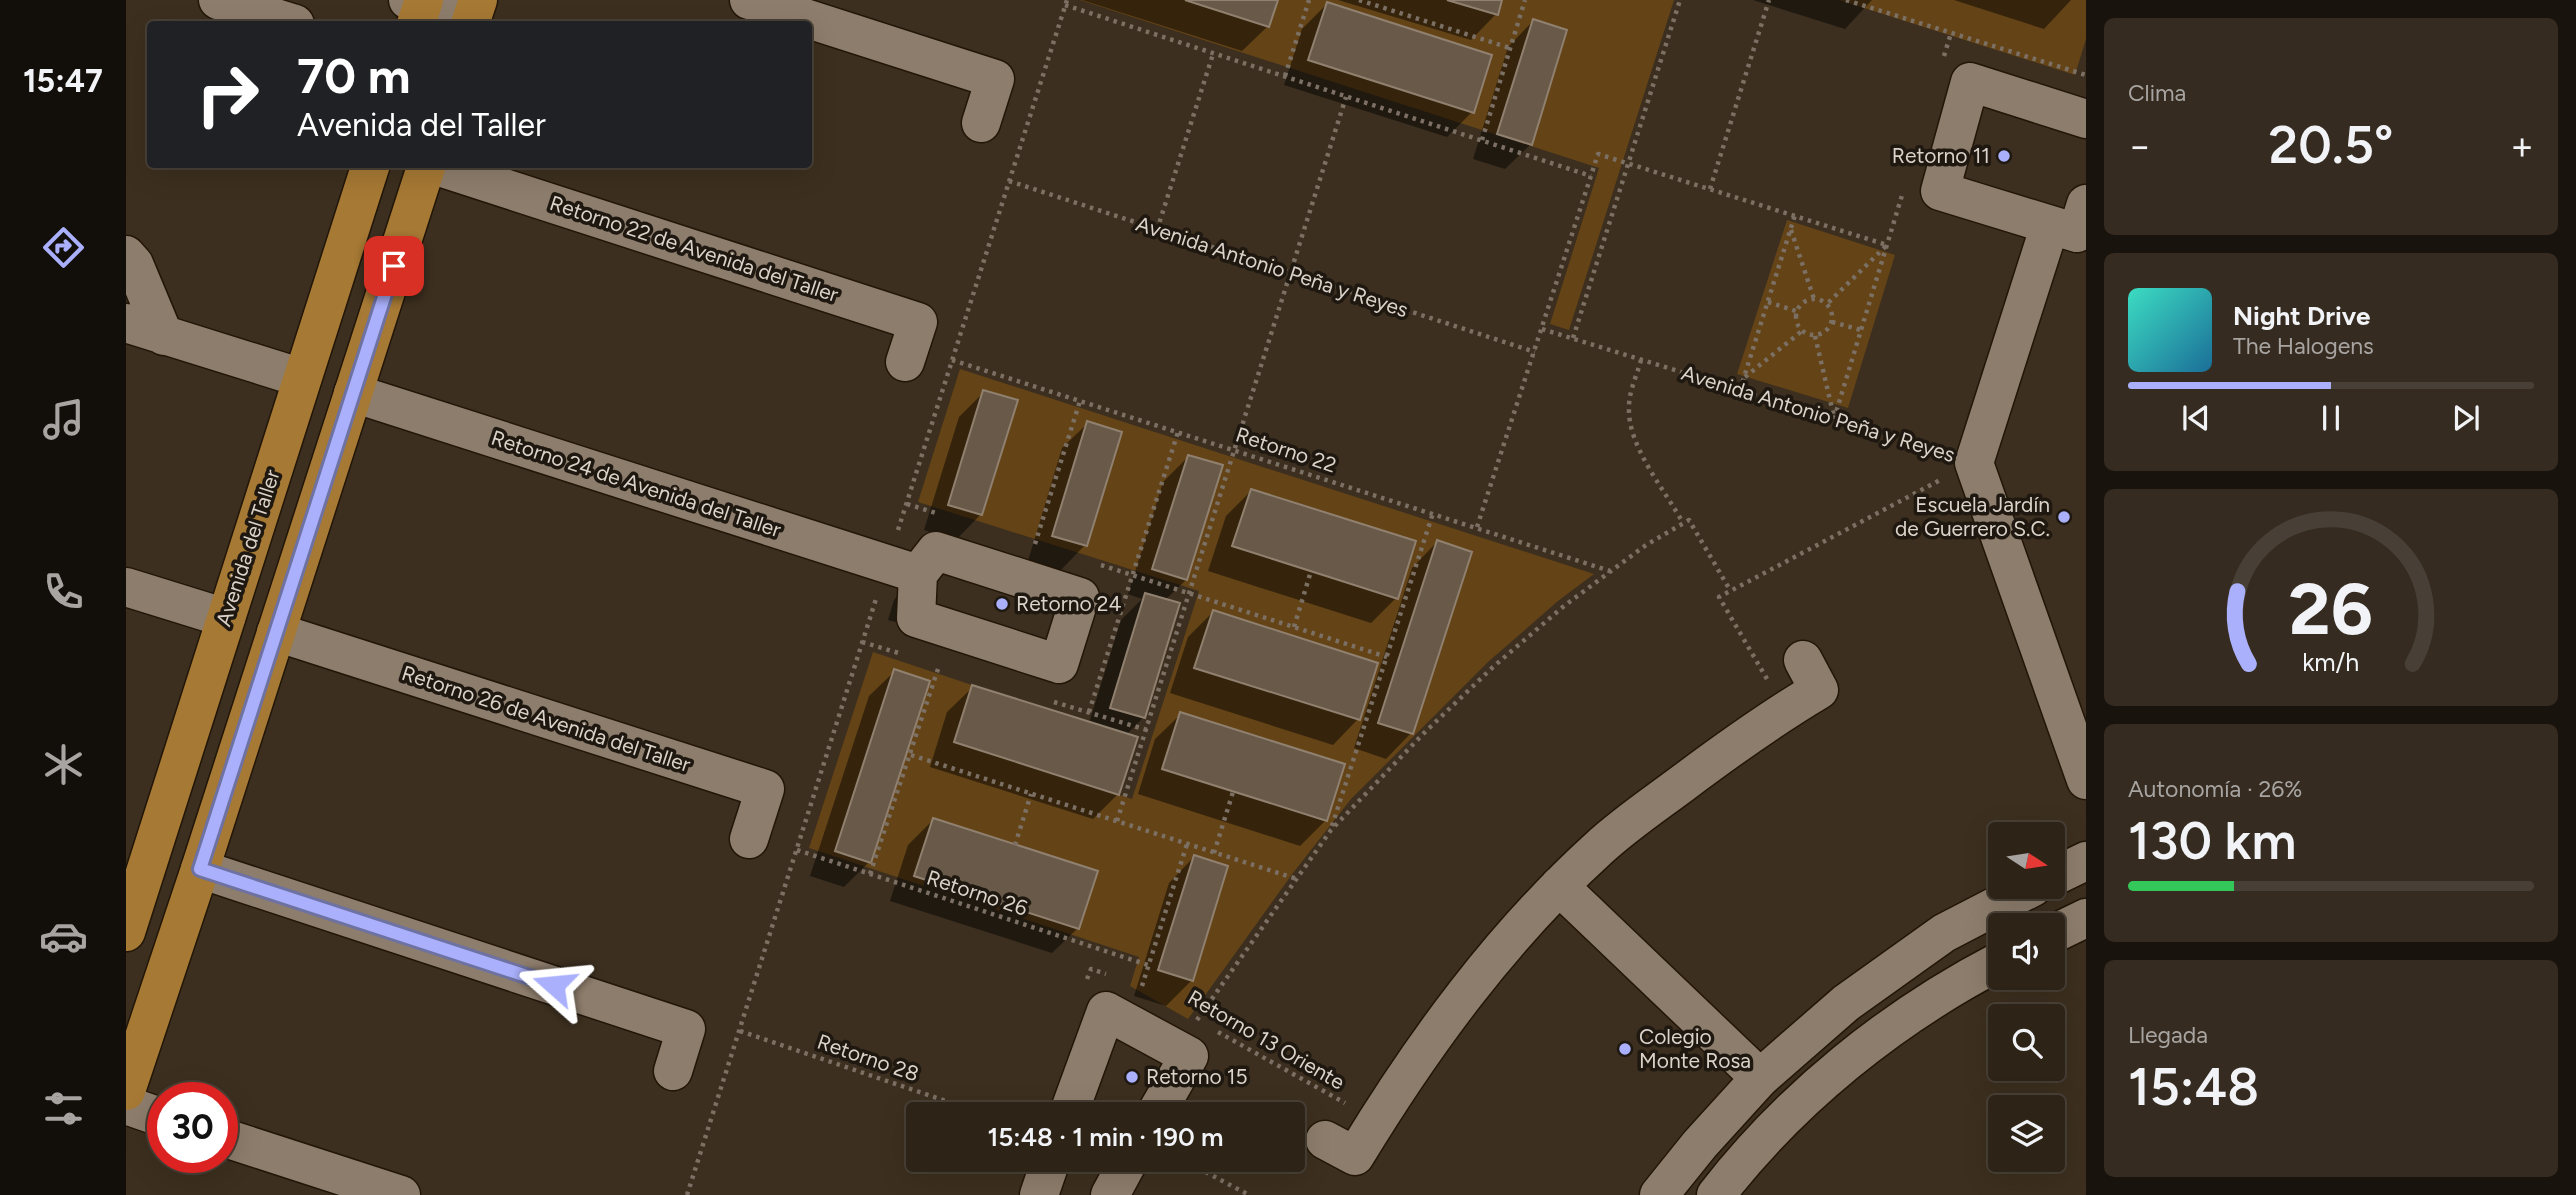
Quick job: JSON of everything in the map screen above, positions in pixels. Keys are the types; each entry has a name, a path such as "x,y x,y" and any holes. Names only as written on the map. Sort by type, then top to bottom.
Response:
{"main road":[{"name":"Avenida del Taller","path":"126,932 138,850 226,618 370,168"},
{"path":"126,1091 427,168"}],"street":[{"path":"218,0 285,21"},
{"path":"749,0 995,79 981,123"},
{"path":"418,7 473,15"},
{"path":"2086,119 1970,82 1940,191 2077,233 2086,204"},
{"name":"Retorno 22 de Avenida del Taller","path":"440,168 918,322 905,362"},
{"path":"2050,225 1974,463 2086,780"},
{"path":"126,255 134,264 164,336"},
{"path":"126,323 302,378"},
{"name":"Retorno 24 de Avenida del Taller","path":"354,393 918,574"},
{"path":"126,587 226,618"},
{"name":"Retorno 26 de Avenida del Taller","path":"276,632 765,789 749,839"},
{"path":"1325,1140 1355,1156 1434,1035 1473,984 1559,886 1600,847 1639,816 1786,710 1819,690 1803,660"},
{"path":"2065,871 2086,861"},
{"path":"200,869 686,1029 673,1071"},
{"path":"1559,886 1760,1078"},
{"path":"1659,1195 1700,1144 1760,1078 1846,1003 1944,933 2008,900"},
{"path":"2065,928 2086,918"},
{"path":"1716,1195 1791,1109 1887,1031 1965,979 1988,967"},
{"path":"1073,1102 1106,1011 1189,1056 1162,1102"},
{"path":"126,1105 147,1112"},
{"path":"238,1142 401,1195"},
{"path":"1039,1195 1047,1172"},
{"path":"1110,1195 1122,1172"}],"path":[{"path":"1285,76 1309,0"},
{"path":"1359,0 1510,48"},
{"path":"1482,141 1525,0"},
{"path":"1573,338 1680,0"},
{"path":"1710,189 1769,0"},
{"path":"1846,0 2086,75"},
{"path":"1065,5 1591,176"},
{"path":"1943,59 1951,33"},
{"path":"1157,230 1213,53"},
{"path":"1117,821 1346,97"},
{"path":"1477,527 1598,154 1887,245"},
{"name":"Avenida Antonio Peña y Reyes","path":"1009,181 1535,352"},
{"path":"1834,419 1903,192"},
{"path":"1740,390 1795,215"},
{"path":"1791,228 1814,299"},
{"path":"1826,304 1887,245"},
{"path":"1814,299 1826,304 1830,309 1832,322 1815,336 1797,326 1796,311 1801,304 1814,299"},
{"path":"1768,302 1796,311"},
{"path":"1832,322 1861,330"},
{"name":"Avenida Antonio Peña y Reyes","path":"1542,329 1974,463"},
{"path":"1744,378 1802,331"},
{"path":"1815,336 1834,419"},
{"name":"Retorno 22","path":"952,360 1610,570"},
{"path":"1641,360 1630,394 1630,425 1643,456 1683,523"},
{"path":"1022,540 1035,544 1080,401"},
{"path":"1089,713 1178,432"},
{"path":"1786,710 1719,597 1974,463"},
{"path":"906,504 945,516"},
{"path":"1331,830 1433,513"},
{"path":"1197,1020 1331,830 1424,733 1555,613 1646,545 1689,520 1730,590"},
{"path":"1100,565 1387,657"},
{"path":"1294,627 1311,571"},
{"path":"870,874 939,666"},
{"path":"911,755 1297,879"},
{"path":"1214,853 1233,792"},
{"path":"1015,845 1031,794"},
{"path":"1153,993 1142,986 1187,844"},
{"name":"Retorno 26","path":"797,850 1148,965"},
{"name":"Retorno 13 Oriente","path":"1186,1013 1376,1121"},
{"name":"Retorno 28","path":"740,1031 949,1102"},
{"path":"1205,1172 1248,1195"}],"shaded area":[{"path":"1080,0 1447,0 1498,15 1502,0 1674,0 1569,330 1550,324 1599,168"},
{"path":"1839,0 2086,0 2086,39 2075,75"},
{"path":"1787,220 1895,255 1848,408 1737,374"},
{"path":"960,369 1594,574 1558,601 1488,662 1351,799 1293,873 1188,1019 1130,986 1139,957 809,848 873,652 972,685 954,742 1132,799 1199,591 918,502"}],"building":[{"path":"1185,0 1278,0 1269,27"},
{"path":"1447,0 1502,0 1498,15"},
{"path":"1327,2 1492,55 1474,113 1308,60"},
{"path":"1533,19 1567,30 1532,145 1497,134"},
{"path":"983,390 1018,400 982,515 948,505"},
{"path":"1087,421 1122,432 1087,546 1052,536"},
{"path":"1188,455 1223,465 1187,580 1152,569"},
{"path":"1251,489 1416,541 1398,599 1232,546"},
{"path":"1437,540 1472,552 1413,734 1378,723"},
{"path":"1145,593 1180,603 1145,718 1110,708"},
{"path":"1213,610 1378,663 1360,720 1194,668"},
{"path":"894,669 930,681 871,863 835,851"},
{"path":"972,685 1138,737 1119,795 954,742"},
{"path":"1180,712 1345,764 1327,821 1162,769"},
{"path":"933,818 1098,871 1079,929 914,876"},
{"path":"1194,855 1228,866 1193,981 1158,970"}],"place":[{"name":"Retorno 11","path":"2004,156"},
{"name":"Escuela Jardín de Guerrero S.C.","path":"2064,517"},
{"name":"Retorno 24","path":"1002,604"},
{"name":"Colegio Monte Rosa","path":"1625,1049"},
{"name":"Retorno 15","path":"1132,1077"}],"route":[{"path":"394,266 200,869 554,985"}]}
